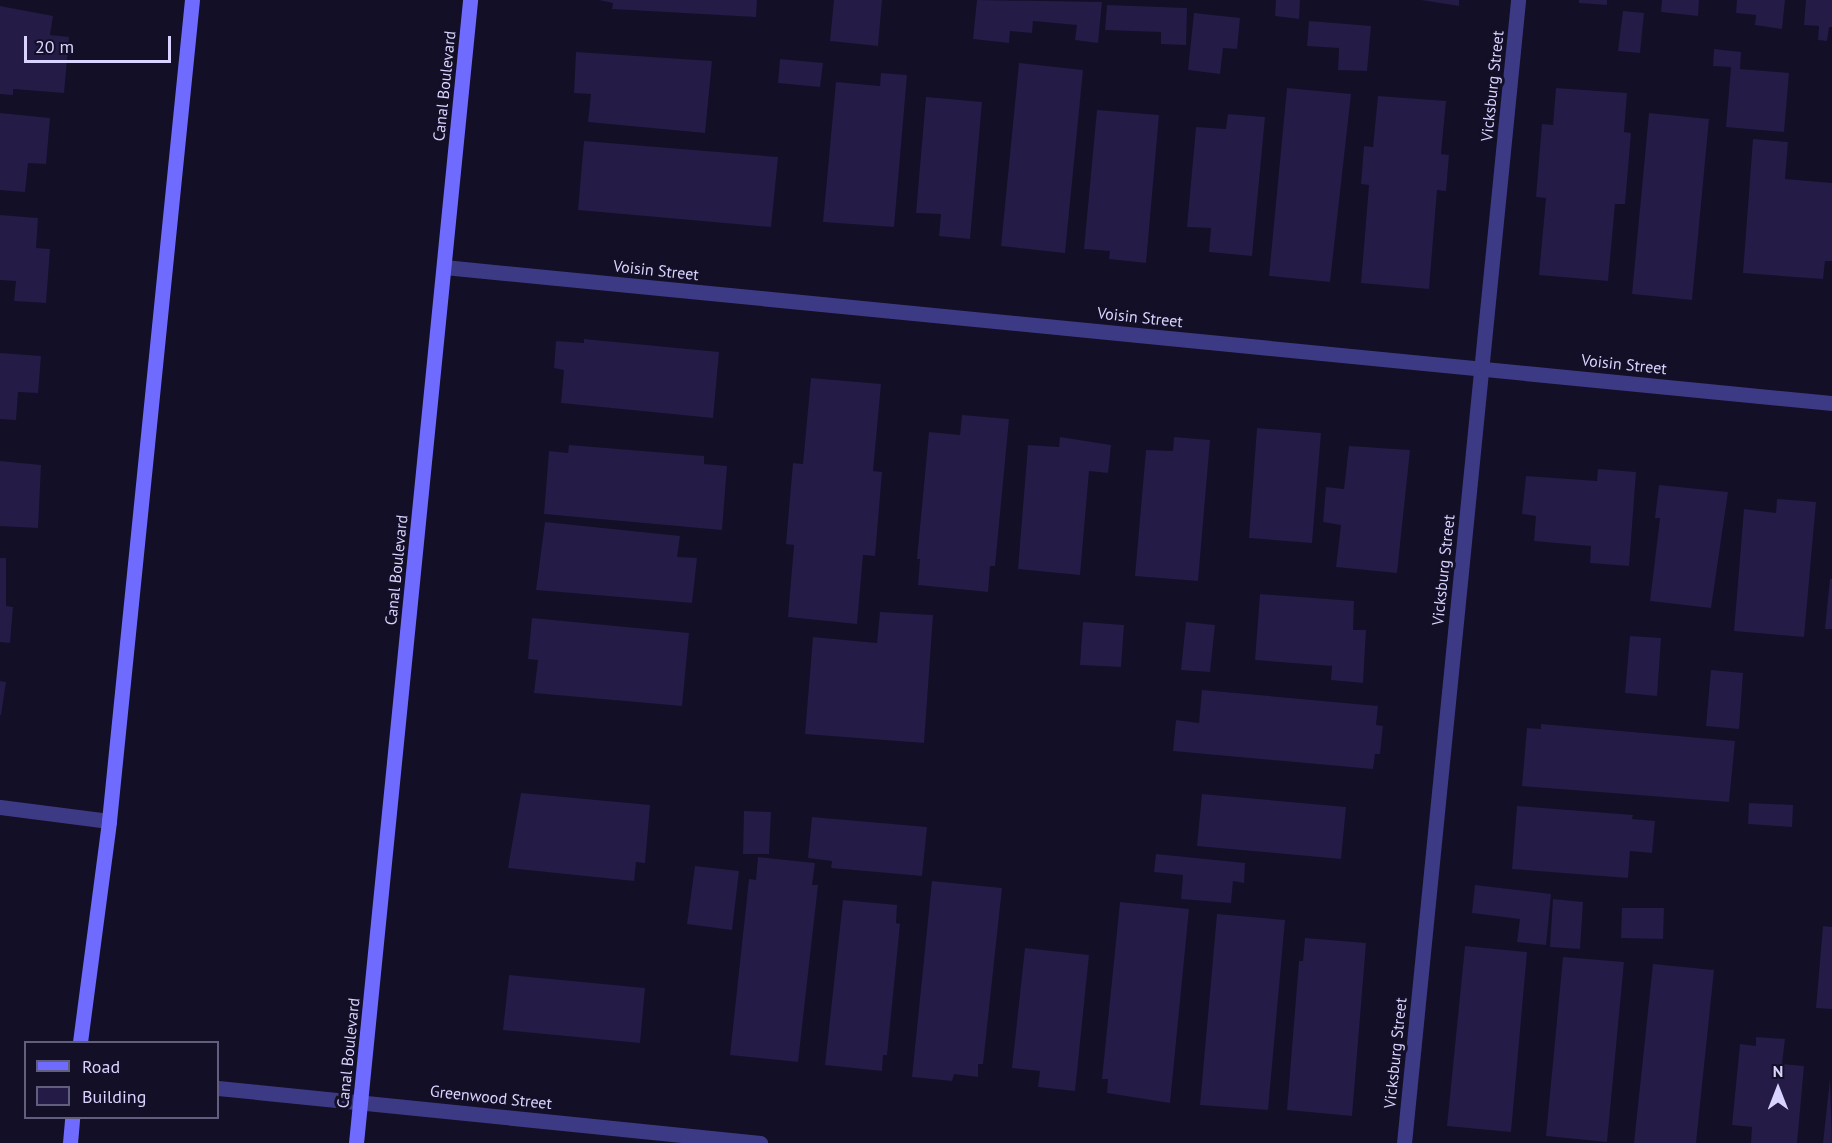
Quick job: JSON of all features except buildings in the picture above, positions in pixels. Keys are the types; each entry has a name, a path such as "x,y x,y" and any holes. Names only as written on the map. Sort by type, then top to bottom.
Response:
{"main road":[{"path":"80,1041 109,821 192,0"},
{"name":"Canal Boulevard","path":"356,1143 362,1101 470,0"},
{"path":"70,1143 72,1119"}],"street":[{"name":"Vicksburg Street","path":"1404,1143 1518,0"},
{"name":"Voisin Street","path":"444,267 1832,403"},
{"path":"0,807 109,821"},
{"name":"Greenwood Street","path":"219,1088 760,1143"}]}
